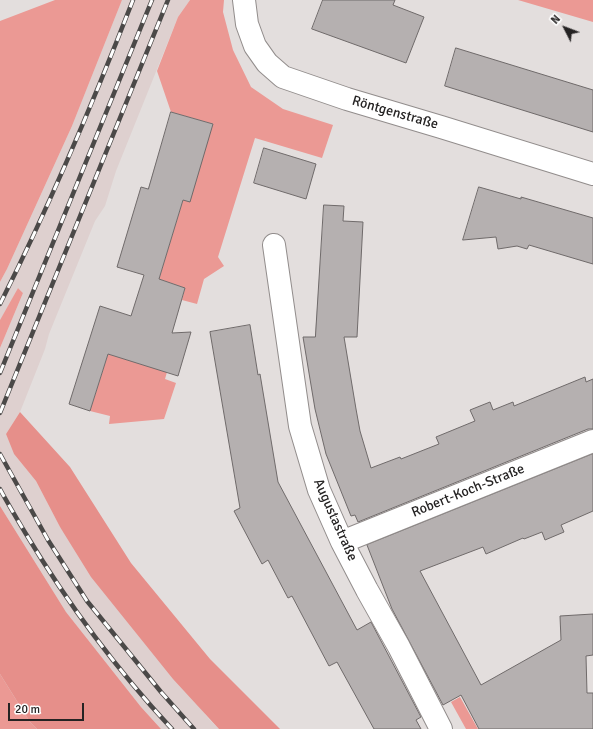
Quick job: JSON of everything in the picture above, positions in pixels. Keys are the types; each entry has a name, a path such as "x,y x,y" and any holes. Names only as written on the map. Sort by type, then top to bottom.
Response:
{"street":[{"name":"Röntgenstraße","path":"244,0 247,24 255,46 267,63 283,77 353,101 593,174"},
{"name":"Augustastraße","path":"274,245 300,426 319,490 342,542 399,647 440,729"},
{"name":"Robert-Koch-Straße","path":"342,542 593,441"}],"shaded area":[{"path":"55,0 122,0 72,126 0,282 0,21"},
{"path":"122,0 190,0 178,17 116,171 105,206 95,221 49,334 45,349 20,412 6,434 14,454 36,481 60,527 209,719 219,729 161,729 141,707 66,612 0,506 0,348 23,293 18,288 0,320 0,282 72,126"},
{"path":"190,0 224,0 223,12 233,50 251,87 283,109 333,125 322,158 255,138 218,257 224,266 204,279 197,304 182,300 185,288 159,279 183,200 213,124 171,112 157,71 178,17"},
{"path":"518,0 593,0 593,22"},
{"path":"18,288 23,293 0,348 0,320"},
{"path":"108,354 167,372 165,379 176,383 164,419 109,424 110,416 90,411"},
{"path":"20,412 70,467 131,563 210,659 280,729 219,729 173,679 91,577 60,527 36,481 14,454 6,434"},
{"path":"0,506 66,612 141,707 161,729 37,729 30,722 0,674"},
{"path":"0,674 30,722 37,729 0,729"},
{"path":"460,697 478,729 466,729 451,702"}],"building":[{"path":"323,0 395,0 393,5 424,17 406,63 312,29"},
{"path":"456,48 593,90 593,132 445,86"},
{"path":"171,112 213,124 190,202 183,200 159,279 185,288 172,333 191,332 178,376 108,354 90,411 69,404 100,306 131,316 144,275 117,267 141,187 148,189"},
{"path":"264,148 316,164 306,199 254,183"},
{"path":"479,187 521,199 521,197 593,218 593,264 529,245 527,249 517,246 498,249 496,237 463,240"},
{"path":"324,205 344,206 343,221 363,222 357,337 344,337 360,431 371,468 400,457 401,459 439,444 436,437 475,421 470,410 490,402 493,410 513,402 514,406 585,377 586,382 593,379 593,429 588,429 358,522 355,515 351,516 326,454 315,409 303,337 315,337"},
{"path":"250,325 258,375 260,374 278,482 357,630 371,622 421,717 416,720 421,729 374,729 337,662 329,666 292,596 288,598 268,560 262,564 234,511 240,508 210,332"},
{"path":"593,454 593,511 561,525 564,532 545,540 542,532 524,539 523,538 486,554 483,547 420,571 481,685 561,640 560,616 593,614 593,655 586,656 587,693 593,693 593,729 479,729 461,695 443,705 392,609 367,545"}],"railway":[{"path":"0,304 70,154 133,0"},
{"path":"0,373 152,0"},
{"path":"0,413 168,0"},
{"path":"0,454 48,540 87,601 161,692 194,729"},
{"path":"0,489 42,560 76,611 113,660 172,729"}]}
